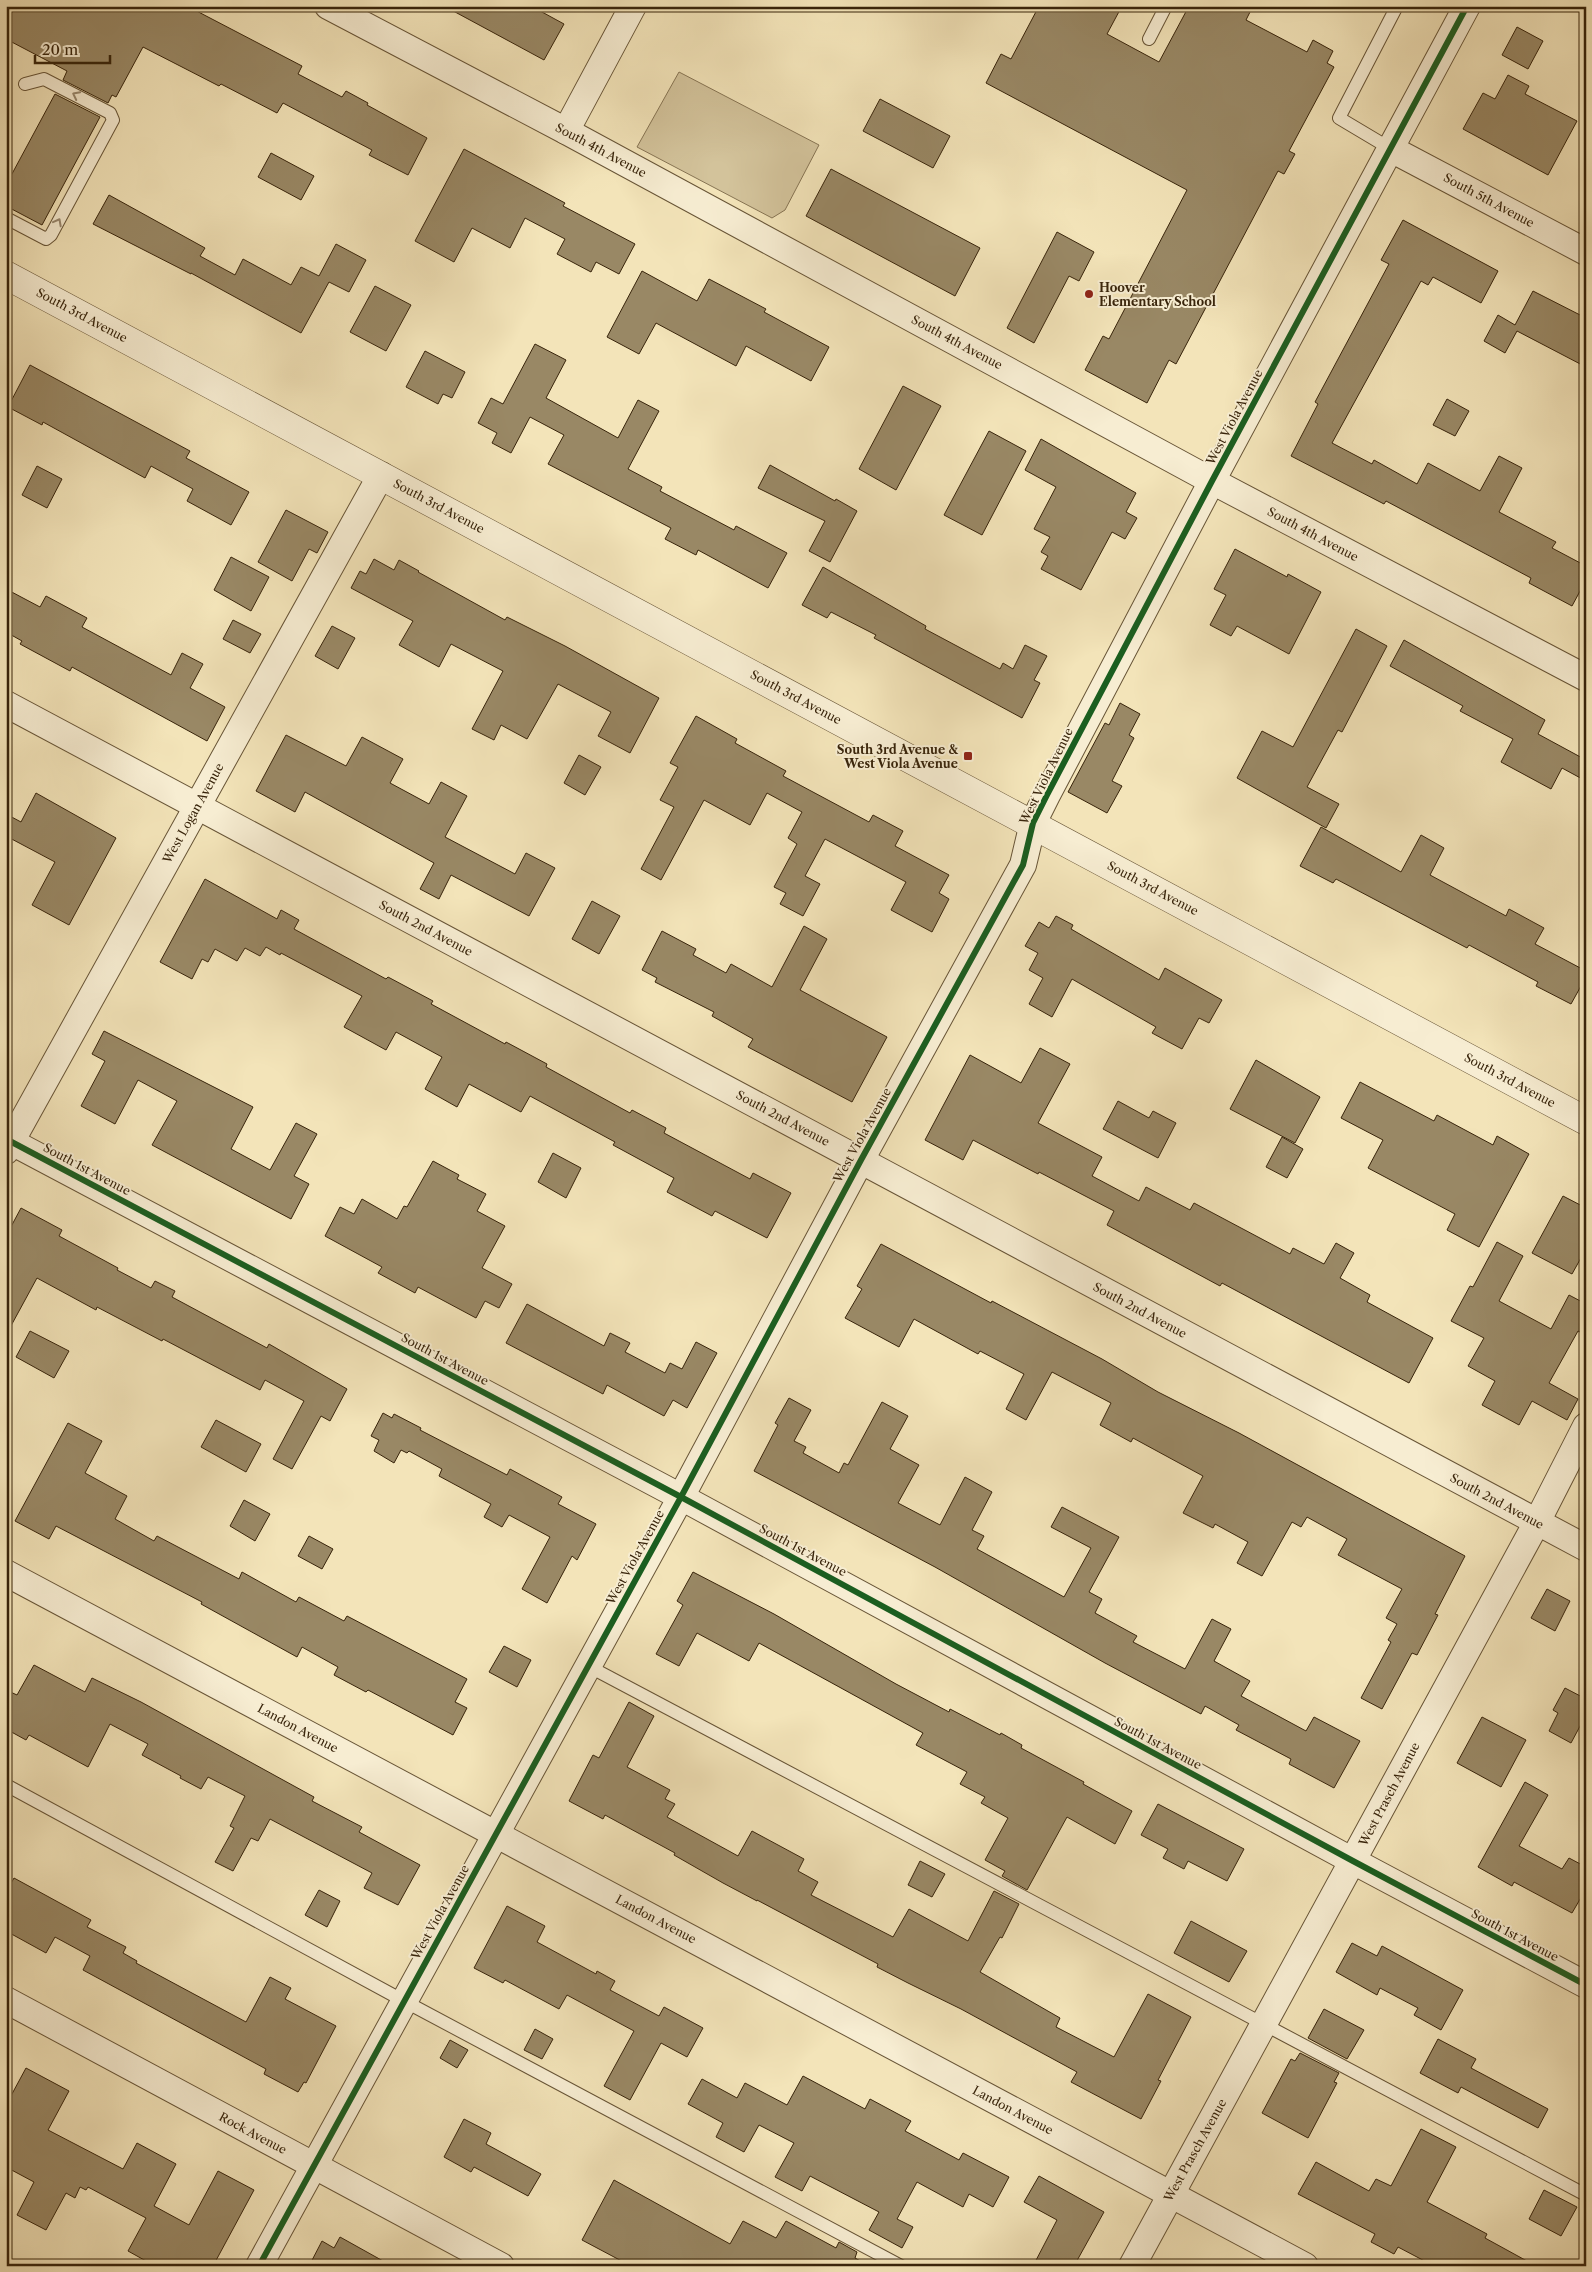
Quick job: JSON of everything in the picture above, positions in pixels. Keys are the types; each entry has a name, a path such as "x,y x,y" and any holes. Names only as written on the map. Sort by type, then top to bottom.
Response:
{"street":[{"name":"South 4th Avenue","path":"328,6 566,131 1212,481 1586,678"},
{"path":"566,131 634,6"},
{"name":"West Viola Avenue","path":"259,2266 681,1497 861,1160 1023,865 1033,823 1212,481 1467,6"},
{"name":"South 5th Avenue","path":"1391,149 1586,252"},
{"name":"South 3rd Avenue","path":"6,274 1586,1121"},
{"name":"West Logan Avenue","path":"8,1144 381,475"},
{"name":"South 2nd Avenue","path":"6,704 1586,1548"},
{"name":"South 1st Avenue","path":"8,1144 681,1497 1586,1985"},
{"name":"West Prasch Avenue","path":"1132,2266 1537,1522 1586,1426"},
{"name":"Landon Avenue","path":"6,1572 1305,2266"},
{"name":"Rock Avenue","path":"6,2000 501,2266"}],"lane":[{"path":"1149,39 1166,6"},
{"path":"1391,149 1339,118 1397,6"},
{"path":"6,218 46,239 51,235 113,120 110,113 44,79 25,84"},
{"path":"588,1666 1586,2195"},
{"path":"6,1785 404,2001 901,2266"}],"shaded area":[{"path":"679,72 819,145 785,210 772,218 637,147"}],"building":[{"path":"6,6 187,6 302,66 298,74 342,97 346,91 368,103 367,105 427,138 408,175 369,155 372,150 283,103 277,113 143,47 116,97 112,95 108,103 63,80 67,71 6,39"},
{"path":"444,6 531,6 564,24 544,60"},
{"path":"1039,6 1122,6 1107,34 1159,62 1189,6 1253,6 1246,20 1307,52 1313,40 1333,51 1327,63 1334,67 1289,151 1295,154 1284,174 1278,171 1176,364 1169,360 1147,403 1085,370 1103,336 1109,339 1187,190 986,83 1001,54 1011,59"},
{"path":"1517,27 1543,41 1528,69 1502,55"},
{"path":"1508,75 1529,86 1525,94 1577,121 1548,175 1463,129 1483,93 1495,99"},
{"path":"55,94 100,117 42,225 6,206 6,185"},
{"path":"880,99 950,136 933,168 863,131"},
{"path":"464,149 565,203 563,206 635,244 619,274 596,262 591,272 557,254 565,239 525,218 510,248 472,228 454,262 415,241"},
{"path":"271,153 314,176 301,200 258,177"},
{"path":"831,169 980,248 955,296 806,216"},
{"path":"109,195 205,248 200,256 235,275 243,259 291,285 301,267 319,276 336,244 366,260 349,292 329,282 301,333 191,273 93,224"},
{"path":"1403,220 1498,271 1481,303 1433,277 1428,285 1421,281 1332,443 1372,464 1374,460 1417,484 1428,463 1480,491 1499,456 1522,468 1499,512 1556,542 1552,548 1586,566 1586,580 1572,606 1529,583 1531,578 1386,501 1384,504 1291,456 1318,404 1315,402 1389,264 1381,260"},
{"path":"1057,232 1094,252 1079,281 1069,276 1034,343 1007,328"},
{"path":"642,271 697,301 709,279 766,309 764,312 829,347 811,381 746,346 736,366 656,323 639,354 607,337"},
{"path":"375,286 411,305 386,351 350,332"},
{"path":"1533,291 1586,318 1586,367 1517,331 1505,353 1484,341 1498,315 1515,325"},
{"path":"535,344 566,360 546,398 618,438 638,400 659,411 628,469 662,487 660,491 734,530 736,526 787,553 768,588 698,550 696,555 665,539 671,528 548,464 564,435 530,417 511,453 492,443 497,433 478,423 491,398 503,404"},
{"path":"425,351 465,372 452,398 443,394 438,404 406,387"},
{"path":"30,365 190,451 186,458 249,492 231,525 187,501 193,489 151,466 145,478 43,422 42,425 8,407"},
{"path":"903,386 941,406 896,490 859,469"},
{"path":"1447,399 1469,411 1455,436 1433,425"},
{"path":"989,431 1026,451 982,535 944,515"},
{"path":"1041,439 1136,493 1126,512 1137,518 1125,539 1112,532 1081,590 1041,569 1048,556 1041,552 1050,537 1034,529 1056,487 1025,470"},
{"path":"770,465 857,511 830,562 809,551 825,521 758,488"},
{"path":"37,466 62,479 47,508 22,495"},
{"path":"286,510 328,532 317,553 309,549 292,581 258,562"},
{"path":"1235,549 1287,577 1288,574 1321,592 1289,654 1237,626 1231,636 1210,625 1226,595 1214,589"},
{"path":"231,557 269,577 251,611 214,590"},
{"path":"374,559 394,570 399,560 505,620 507,617 565,646 659,698 630,753 598,736 611,712 558,684 527,739 501,725 494,740 472,729 503,671 451,644 439,667 399,645 413,621 351,588 360,571 366,574"},
{"path":"823,567 926,626 925,629 1000,669 1003,663 1013,669 1025,645 1047,656 1034,680 1040,683 1022,718 874,638 876,635 831,612 827,618 802,605"},
{"path":"6,589 40,607 46,596 87,618 82,627 171,675 182,653 203,664 190,688 225,707 207,741 72,667 70,671 20,644 22,641 6,632"},
{"path":"233,620 261,634 250,653 223,639"},
{"path":"332,626 355,638 338,669 315,656"},
{"path":"1356,629 1387,646 1342,732 1338,730 1307,787 1339,804 1326,828 1237,778 1262,731 1293,747"},
{"path":"1404,640 1545,720 1538,734 1586,760 1586,781 1562,768 1551,789 1501,762 1513,739 1460,711 1463,706 1390,666"},
{"path":"1120,703 1140,714 1129,735 1134,738 1112,781 1122,786 1107,813 1068,792 1105,723 1109,725"},
{"path":"696,716 737,739 735,743 786,771 783,776 869,822 873,815 903,831 895,846 949,875 939,893 949,899 932,932 891,910 906,882 825,839 805,876 820,884 803,916 780,904 786,893 774,887 797,844 788,838 802,812 767,793 750,825 704,800 661,880 641,869 674,807 660,800 678,767 670,763"},
{"path":"286,735 346,766 362,737 403,759 390,783 429,804 441,782 467,796 445,837 515,874 526,853 555,868 529,916 451,875 439,899 420,889 434,863 305,792 295,812 256,791"},
{"path":"579,755 601,767 585,795 564,783"},
{"path":"36,793 116,838 69,925 32,905 55,862 6,836 6,814 21,822"},
{"path":"1321,827 1401,872 1421,835 1444,848 1430,875 1506,916 1509,909 1544,928 1535,944 1586,971 1586,977 1571,1004 1536,986 1538,982 1469,945 1467,948 1336,879 1333,883 1300,866"},
{"path":"205,879 277,919 281,910 299,920 294,929 386,979 388,977 433,1001 431,1004 505,1044 506,1042 547,1064 546,1067 630,1113 632,1110 666,1128 664,1133 750,1179 753,1173 791,1193 767,1238 715,1211 712,1216 667,1192 674,1178 613,1145 615,1142 530,1096 521,1112 469,1084 457,1107 425,1089 442,1057 396,1032 386,1050 344,1027 362,996 281,953 280,955 266,947 260,956 245,948 237,961 215,949 208,962 202,959 192,979 160,962"},
{"path":"592,901 620,916 599,954 572,939"},
{"path":"1056,916 1073,925 1071,929 1159,980 1165,968 1222,1000 1209,1023 1199,1018 1182,1049 1152,1033 1156,1027 1072,979 1052,1017 1029,1004 1043,978 1029,970 1038,953 1025,946 1039,922 1049,928"},
{"path":"804,926 827,939 800,990 887,1037 852,1102 748,1047 753,1039 712,1016 714,1012 655,982 657,978 642,970 662,931 696,949 693,955 726,973 731,964 772,987"},
{"path":"104,1031 253,1107 231,1149 270,1170 296,1123 317,1134 294,1176 309,1184 291,1219 152,1145 177,1101 138,1080 115,1124 81,1106 105,1061 92,1054"},
{"path":"1040,1048 1070,1064 1038,1123 1102,1157 1092,1176 1139,1201 1146,1187 1190,1210 1194,1203 1290,1254 1293,1248 1324,1264 1336,1243 1354,1253 1340,1278 1370,1295 1367,1302 1433,1338 1409,1383 1222,1283 1220,1286 1107,1225 1114,1211 1039,1172 1038,1174 973,1140 963,1160 925,1140 970,1055 1021,1083"},
{"path":"1256,1060 1320,1097 1295,1143 1230,1109"},
{"path":"1360,1082 1434,1121 1437,1115 1493,1145 1497,1136 1529,1154 1479,1247 1447,1230 1455,1214 1368,1168 1383,1140 1341,1118"},
{"path":"1118,1101 1149,1118 1153,1111 1176,1123 1158,1158 1103,1129"},
{"path":"1282,1137 1303,1149 1287,1178 1266,1167"},
{"path":"553,1153 581,1168 566,1198 538,1182"},
{"path":"433,1161 459,1175 457,1179 486,1194 477,1211 505,1226 482,1268 512,1284 499,1308 485,1301 476,1318 418,1287 415,1293 378,1273 382,1267 325,1236 340,1207 354,1214 362,1199 397,1219 404,1206 407,1207"},
{"path":"1563,1196 1586,1208 1586,1249 1572,1274 1532,1253"},
{"path":"21,1208 62,1230 59,1236 118,1268 117,1270 151,1288 155,1281 175,1291 172,1297 267,1348 269,1344 347,1389 330,1421 321,1416 292,1469 273,1459 304,1401 265,1380 260,1390 163,1339 162,1341 97,1307 96,1310 37,1278 6,1335 6,1236"},
{"path":"1497,1242 1523,1256 1499,1301 1551,1329 1569,1295 1586,1304 1586,1335 1578,1331 1549,1383 1578,1399 1567,1420 1532,1401 1519,1425 1482,1405 1495,1381 1468,1366 1484,1338 1451,1321 1470,1286 1473,1287"},
{"path":"881,1244 991,1303 992,1301 1102,1359 1158,1392 1239,1433 1465,1556 1435,1614 1438,1615 1417,1655 1412,1653 1382,1709 1361,1698 1391,1642 1388,1640 1397,1624 1386,1618 1402,1589 1338,1555 1347,1539 1307,1517 1301,1527 1292,1522 1262,1576 1237,1563 1248,1542 1215,1524 1213,1528 1183,1513 1203,1476 1133,1438 1131,1442 1100,1425 1111,1403 1052,1372 1026,1420 1006,1409 1024,1374 980,1351 978,1354 914,1319 899,1347 845,1318 862,1289 857,1286"},
{"path":"527,1304 604,1346 610,1333 630,1343 625,1352 665,1373 670,1363 682,1369 696,1342 717,1353 687,1408 673,1400 664,1416 607,1385 603,1394 506,1343"},
{"path":"30,1331 69,1351 54,1378 16,1357"},
{"path":"789,1398 811,1410 794,1441 806,1447 803,1453 839,1473 844,1463 848,1465 882,1402 908,1416 890,1449 919,1465 898,1503 940,1525 965,1477 992,1492 972,1530 984,1536 977,1549 1064,1597 1091,1548 1051,1527 1062,1507 1119,1537 1089,1592 1102,1599 1095,1613 1137,1636 1133,1642 1185,1669 1212,1619 1231,1629 1214,1661 1250,1681 1241,1696 1306,1731 1314,1717 1360,1741 1334,1788 1289,1764 1291,1759 1236,1730 1239,1725 1205,1706 1201,1714 1105,1663 935,1567 754,1471 778,1425 775,1423"},
{"path":"383,1413 392,1418 394,1414 421,1428 420,1430 507,1475 510,1469 562,1497 558,1504 596,1524 577,1560 572,1556 547,1603 522,1589 550,1537 509,1515 502,1527 484,1517 491,1504 439,1476 442,1469 409,1451 407,1453 401,1450 394,1463 374,1451 379,1440 371,1436"},
{"path":"216,1420 261,1444 246,1472 201,1447"},
{"path":"68,1423 102,1441 85,1473 127,1496 115,1519 154,1541 157,1536 239,1579 242,1572 296,1602 299,1597 344,1621 347,1616 467,1679 455,1702 467,1708 453,1735 368,1690 366,1692 334,1675 338,1667 302,1647 297,1657 201,1604 202,1602 56,1526 49,1539 15,1521"},
{"path":"244,1500 270,1514 255,1541 230,1526"},
{"path":"309,1536 333,1549 322,1569 298,1556"},
{"path":"693,1572 774,1614 949,1712 950,1709 1000,1735 1001,1733 1022,1745 1021,1748 1084,1782 1083,1784 1132,1811 1115,1844 1067,1817 1027,1890 1002,1876 1005,1871 985,1860 1008,1818 981,1803 985,1797 960,1784 967,1772 916,1745 923,1733 759,1643 749,1661 697,1633 679,1666 656,1654 683,1605 677,1601"},
{"path":"1547,1589 1570,1601 1555,1631 1531,1618"},
{"path":"504,1646 531,1660 517,1687 489,1672"},
{"path":"34,1665 85,1692 92,1678 141,1702 314,1797 312,1801 362,1827 359,1832 420,1865 398,1905 364,1888 372,1873 270,1819 258,1841 251,1838 233,1871 215,1862 234,1828 230,1826 245,1796 208,1777 201,1789 180,1778 181,1776 142,1755 148,1744 110,1724 88,1767 29,1735 26,1740 6,1729 6,1690 17,1695"},
{"path":"1565,1688 1586,1699 1586,1715 1571,1743 1549,1731 1558,1713 1553,1710"},
{"path":"629,1702 654,1716 627,1767 670,1790 665,1799 675,1804 667,1817 738,1856 752,1831 804,1859 798,1871 818,1882 811,1895 893,1937 909,1909 968,1941 994,1891 1019,1904 1002,1938 1000,1937 980,1972 1060,2018 1056,2027 1114,2057 1148,1994 1191,2017 1158,2080 1161,2081 1141,2119 1071,2082 1077,2072 961,2009 877,1967 878,1964 723,1883 674,1855 675,1853 605,1815 603,1819 569,1801 593,1755 599,1758"},
{"path":"1482,1717 1526,1740 1501,1787 1457,1763"},
{"path":"1525,1782 1548,1795 1519,1846 1562,1869 1569,1858 1586,1867 1586,1889 1572,1913 1514,1882 1512,1886 1478,1867"},
{"path":"1158,1804 1244,1849 1227,1881 1188,1861 1184,1869 1163,1858 1168,1849 1141,1835"},
{"path":"920,1861 945,1874 932,1897 908,1885"},
{"path":"14,1878 91,1920 87,1927 126,1947 123,1953 137,1961 136,1963 246,2022 270,1977 291,1988 285,1999 336,2026 306,2083 304,2082 298,2092 264,2074 266,2069 83,1970 90,1956 55,1937 46,1953 6,1931 6,1892"},
{"path":"319,1890 340,1901 327,1927 305,1915"},
{"path":"507,1906 545,1926 537,1942 596,1974 597,1971 615,1981 610,1990 659,2016 664,2007 703,2028 687,2057 661,2043 630,2100 604,2086 634,2031 567,1995 559,2009 505,1980 503,1983 474,1968"},
{"path":"1191,1921 1247,1951 1229,1982 1174,1953"},
{"path":"1352,1943 1377,1956 1382,1946 1463,1990 1441,2030 1414,2015 1418,2008 1380,1988 1377,1995 1336,1972"},
{"path":"1324,2009 1364,2030 1347,2059 1308,2038"},
{"path":"535,2029 553,2039 542,2059 524,2050"},
{"path":"1438,2039 1476,2059 1471,2068 1548,2109 1538,2128 1461,2087 1458,2093 1420,2073"},
{"path":"450,2040 468,2050 457,2068 440,2058"},
{"path":"1300,2053 1339,2073 1334,2082 1337,2083 1308,2138 1262,2113 1291,2059 1295,2061"},
{"path":"26,2068 69,2091 48,2130 123,2169 137,2143 176,2164 154,2206 189,2225 218,2171 254,2190 213,2266 155,2266 128,2251 146,2218 88,2187 86,2190 80,2187 75,2198 66,2193 46,2230 17,2215 34,2182 6,2167 6,2105"},
{"path":"803,2076 865,2109 870,2099 911,2121 905,2131 959,2160 963,2153 1009,2177 993,2207 969,2194 963,2207 917,2182 897,2219 913,2227 902,2248 869,2230 879,2212 810,2176 802,2191 775,2177 794,2143 759,2125 744,2152 716,2137 723,2123 688,2104 702,2079 737,2098 745,2083 787,2105"},
{"path":"464,2119 491,2133 486,2144 541,2174 528,2196 474,2167 471,2172 444,2157"},
{"path":"1421,2129 1456,2147 1427,2202 1487,2234 1485,2238 1536,2266 1434,2266 1398,2247 1394,2254 1371,2242 1375,2234 1298,2194 1316,2162 1369,2191 1376,2179 1391,2186"},
{"path":"1039,2176 1104,2212 1074,2266 1033,2266 1057,2220 1024,2202"},
{"path":"614,2180 730,2244 743,2221 776,2238 786,2221 836,2248 839,2242 857,2252 855,2258 869,2266 631,2266 582,2240"},
{"path":"1544,2190 1577,2207 1561,2236 1529,2219"},
{"path":"340,2237 392,2266 309,2266 322,2241 334,2248"}],"cycle path":[{"path":"259,2266 681,1497 861,1160 1023,865 1033,823 1047,795 1212,481 1467,6"},
{"path":"6,1139 681,1497 1586,1985"}],"place":[{"name":"Hoover Elementary School","path":"1089,294"},
{"name":"South 3rd Avenue & West Viola Avenue","path":"968,756"}]}
